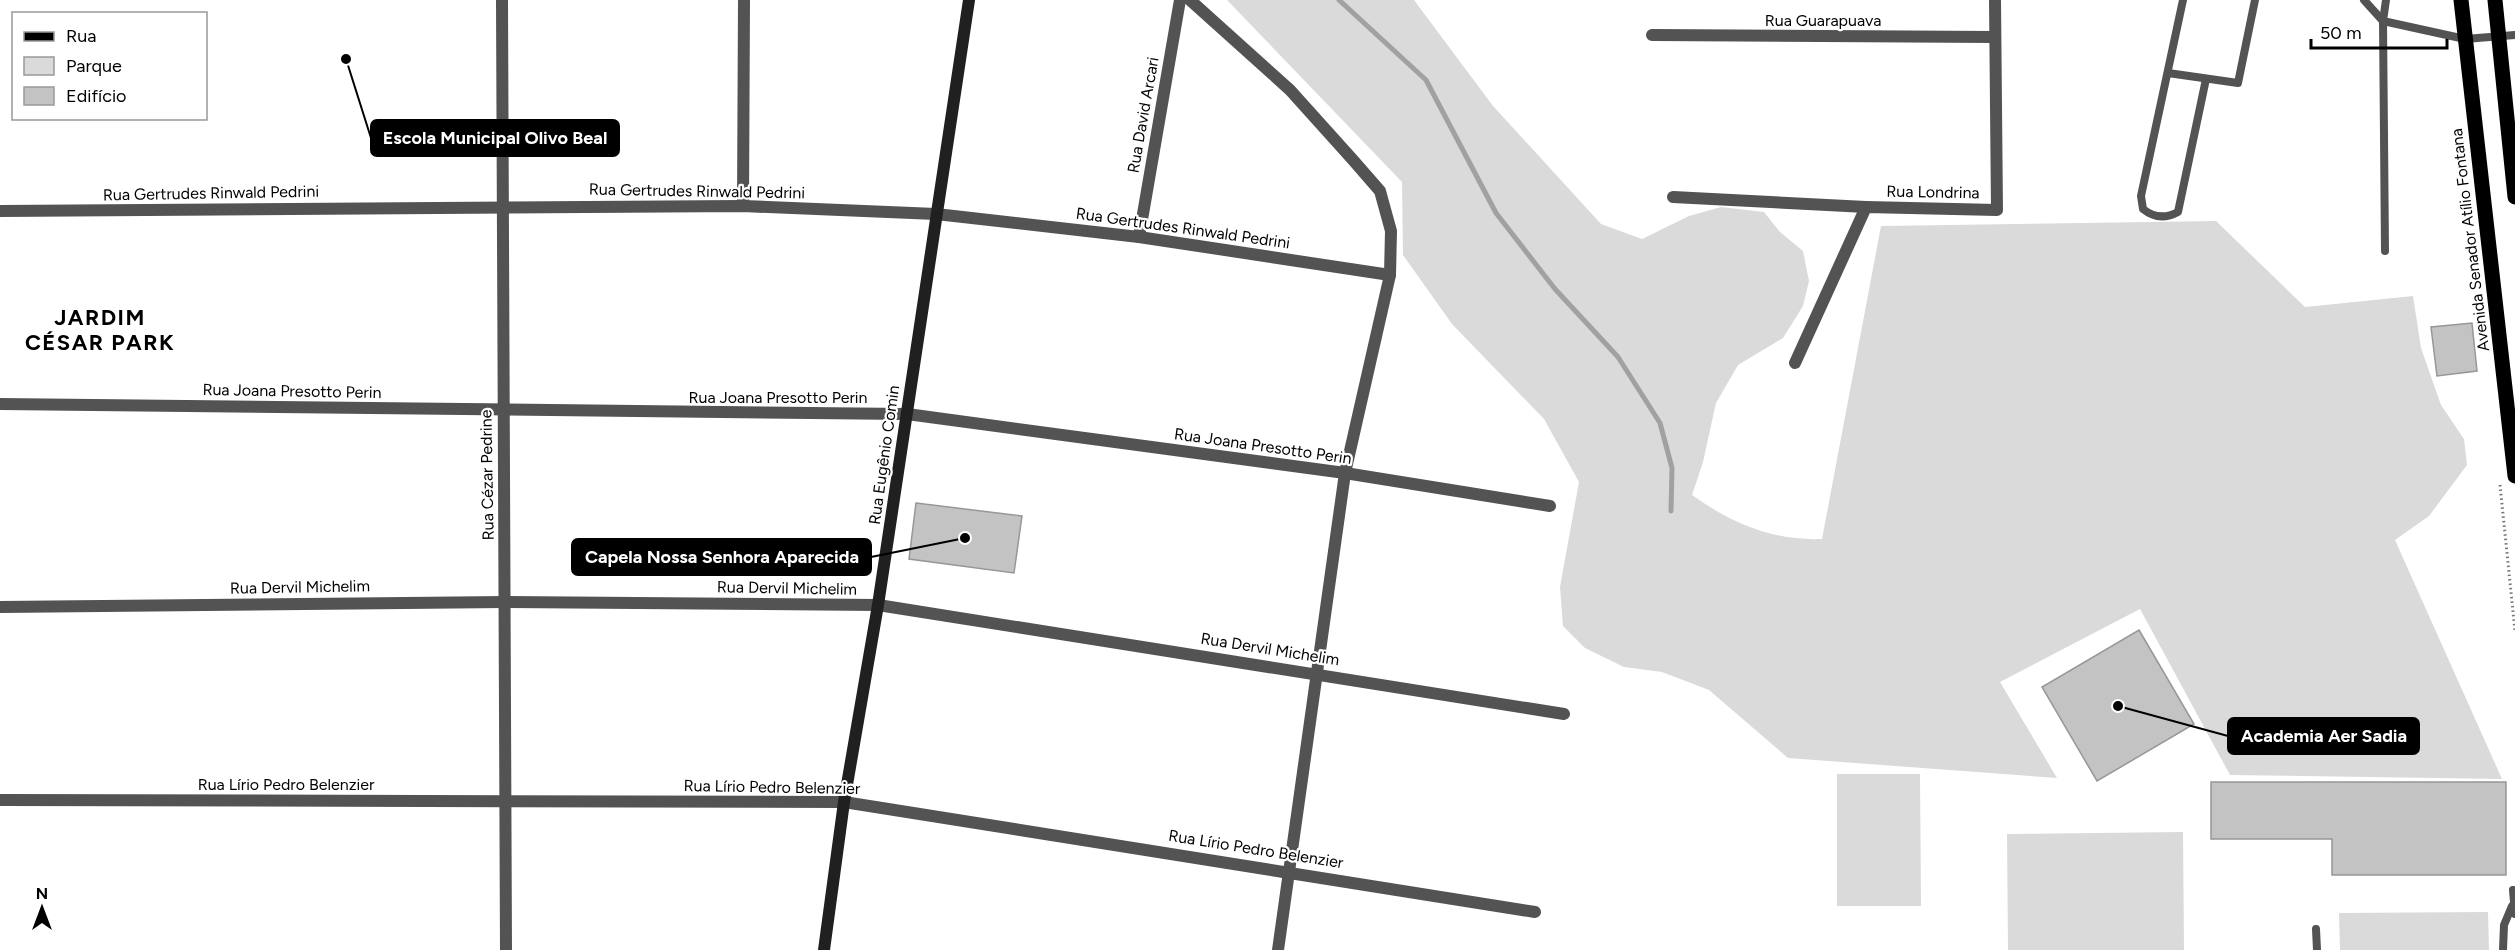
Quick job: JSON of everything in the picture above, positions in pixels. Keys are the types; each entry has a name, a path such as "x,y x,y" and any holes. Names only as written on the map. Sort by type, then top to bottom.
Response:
{"main road":[{"name":"Avenida Senador Atílio Fontana","path":"2461,0 2515,476"},
{"path":"2495,0 2515,197"}],"street":[{"name":"Rua Cézar Pedrine","path":"502,0 506,950"},
{"path":"743,206 744,0"},
{"name":"Rua Eugênio Comin","path":"824,950 844,802 878,605 969,0"},
{"name":"Rua David Arcari","path":"1139,237 1180,0"},
{"path":"1190,0 1290,90 1380,191 1391,231 1390,275 1345,473 1278,950"},
{"name":"Rua Londrina","path":"1795,363 1866,207 1997,210 1995,0"},
{"name":"Rua Guarapuava","path":"1652,35 1994,37"},
{"path":"1673,197 1866,207"},
{"name":"Rua Gertrudes Rinwald Pedrini","path":"0,211 743,206 936,214 1139,237 1390,275"},
{"name":"Rua Joana Presotto Perin","path":"0,404 907,414 1345,473 1550,506"},
{"name":"Rua Dervil Michelim","path":"0,607 505,602 878,605 1564,714"},
{"name":"Rua Lírio Pedro Belenzier","path":"0,800 844,802 1289,871 1535,912"}],"lane":[{"path":"2183,0 2141,196 2143,209 2150,215 2169,217 2178,212 2206,79"},
{"path":"2168,73 2238,83 2255,0"},
{"path":"2364,0 2383,21 2465,39 2515,35"},
{"path":"2385,251 2383,21 2386,0"},
{"path":"2503,950 2504,925 2514,910 2513,890"},
{"path":"2316,929 2317,950"}],"green space":[{"path":"1227,0 1414,0 1493,106 1601,224 1642,239 1689,216 1721,207 1764,212 1780,232 1803,251 1809,281 1803,306 1783,338 1738,365 1716,403 1703,462 1692,495 1737,522 1786,537 1822,539 1881,226 2216,221 2305,307 2413,296 2421,348 2441,405 2464,439 2467,465 2429,516 2395,540 2502,779 2230,775 2140,609 2000,682 2057,778 1788,758 1709,690 1662,672 1624,667 1585,648 1563,626 1560,587 1579,482 1544,419 1452,324 1403,255 1402,182"},
{"path":"1837,774 1920,774 1921,906 1837,906"},
{"path":"2183,832 2184,950 2008,950 2007,834"},
{"path":"2488,912 2489,950 2340,950 2339,913"}],"building":[{"path":"2472,323 2477,371 2437,376 2431,327"},
{"path":"916,503 1022,516 1014,573 909,559"},
{"path":"2139,630 2194,724 2097,781 2042,687"},
{"path":"2211,782 2506,782 2506,875 2332,875 2332,839 2211,839"}],"waterway":[{"path":"1339,0 1426,80 1496,213 1555,289 1618,357 1660,423 1672,468 1671,511"}],"place":[{"name":"Escola Municipal Olivo Beal","path":"346,59"},
{"name":"Capela Nossa Senhora Aparecida","path":"965,538"},
{"name":"Academia Aer Sadia","path":"2118,706"}],"district":[{"name":"JARDIM CÉSAR PARK","path":"100,330"}]}
